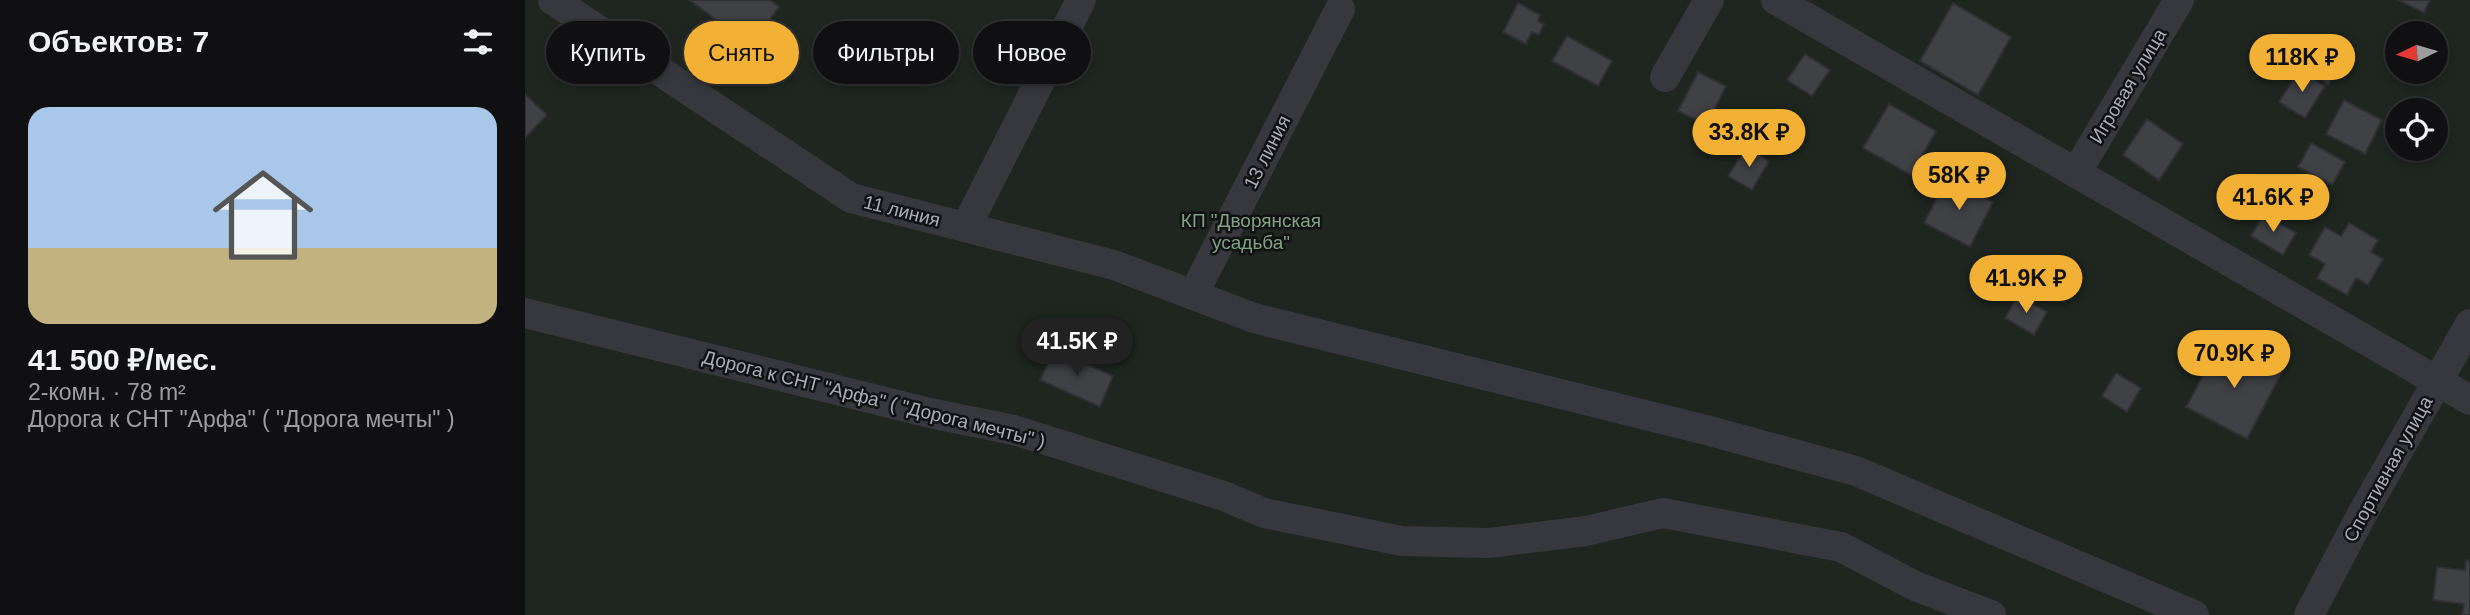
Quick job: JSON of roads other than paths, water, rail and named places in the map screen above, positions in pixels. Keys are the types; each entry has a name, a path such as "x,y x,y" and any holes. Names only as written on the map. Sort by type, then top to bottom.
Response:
{"street":[{"name":"11 линия","path":"552,0 851,198 1114,265 1254,318 1710,431 1856,471 2195,615"},
{"path":"966,227 1081,0"},
{"path":"1665,77 1709,0"},
{"path":"1776,0 2470,400"},
{"name":"Игровая улица","path":"2077,173 2179,0"},
{"name":"13 линия","path":"1193,295 1340,9"},
{"name":"Дорога к СНТ \"Арфа\" ( \"Дорога мечты\" )","path":"525,313 930,413 1014,430 1224,496 1264,513 1402,541 1489,543 1586,531 1663,513 1841,547 1915,586 1991,615"},
{"name":"Спортивная улица","path":"2309,615 2470,324"}],"park label":[{"name":"КП \"Дворянская усадьба\"","path":"1251,231"}]}
